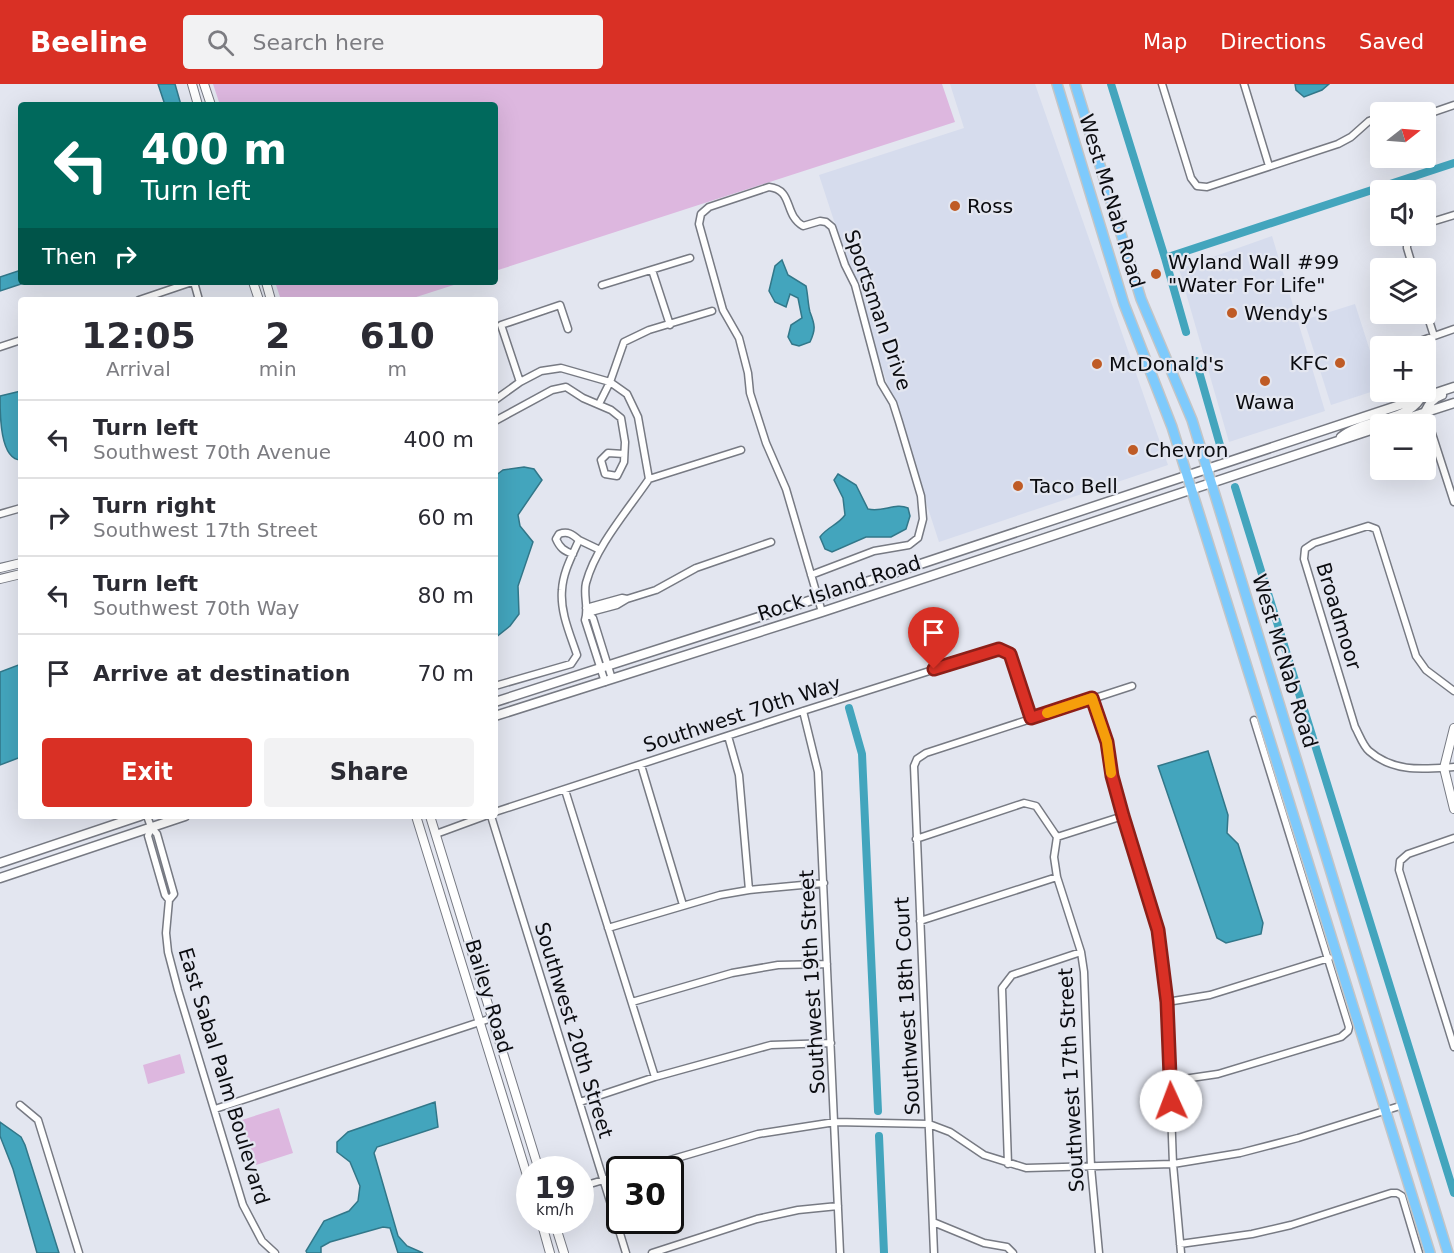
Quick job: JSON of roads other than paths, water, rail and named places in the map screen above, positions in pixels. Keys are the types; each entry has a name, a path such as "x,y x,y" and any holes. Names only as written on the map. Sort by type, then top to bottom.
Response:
{"main road":[{"name":"West McNab Road","path":"1057,84 1124,304 1172,427 1192,488 1430,1253"},
{"name":"West McNab Road","path":"1075,84 1141,299 1192,420 1448,1253"},
{"path":"1436,392 1454,389"},
{"path":"1425,412 1436,397 1454,389"},
{"name":"Rock Island Road","path":"498,701 818,598 1400,402"},
{"path":"1336,441 1350,430 1411,409 1416,402"},
{"path":"1419,414 1454,403"},
{"path":"1336,441 1370,430"},
{"name":"Rock Island Road","path":"498,715 822,612 1336,441"},
{"path":"0,863 131,819"},
{"path":"0,878 176,819"}],"street":[{"path":"192,84 197,102"},
{"path":"204,84 210,102"},
{"path":"1162,84 1191,178 1197,186 1208,187 1338,144 1351,137 1370,120"},
{"path":"1244,84 1269,166"},
{"path":"1436,111 1454,105"},
{"name":"Sportsman Drive","path":"811,575 873,551 909,544 918,538 923,519 921,496 893,403 881,383 855,285 845,265 832,227 820,221 803,226 798,223 790,214 784,194 778,188 769,187 709,207 701,214 699,224 723,309 739,338 748,373 750,393 766,443 786,489 811,575 822,612"},
{"path":"1436,220 1454,214"},
{"path":"602,285 690,258"},
{"path":"652,270 670,325"},
{"path":"148,297 184,285"},
{"path":"520,382 501,325 560,305 568,329"},
{"path":"599,404 610,382 624,342 649,330 712,311"},
{"path":"1430,324 1434,336 1454,329"},
{"path":"0,347 18,341"},
{"path":"498,398 541,371 561,368 610,382 627,394 638,417 649,479"},
{"path":"498,420 552,390 566,387 583,398 611,410 621,418 625,442 624,462 617,476 605,474 601,460 608,453 624,454"},
{"path":"1425,412 1454,502"},
{"path":"609,680 585,620 586,584 600,550 649,479 741,450"},
{"path":"0,514 18,509"},
{"name":"Broadmoor","path":"1454,691 1426,670 1416,656 1376,529 1368,526 1314,543 1305,549 1304,559 1355,727 1368,750 1388,763 1412,770 1454,767"},
{"path":"573,554 565,552 559,546 556,539 558,534 565,532 572,534 600,550"},
{"path":"498,685 571,664 577,655 562,608 561,588 579,540"},
{"path":"587,611 617,605 627,599 656,590 696,568 771,542"},
{"path":"0,568 18,564"},
{"path":"0,579 18,575"},
{"name":"Southwest 70th Way","path":"498,812 999,649 1010,654 1031,718"},
{"path":"1031,718 1132,686"},
{"path":"1092,698 1107,742 1112,776 1123,816 1158,930 1167,1002 1173,1164 1181,1253"},
{"name":"Southwest 19th Street","path":"803,711 818,772 840,1253"},
{"name":"Southwest 18th Court","path":"934,1253 914,766 917,759 926,753 1031,718"},
{"path":"1170,1081 1218,1074 1341,1037 1348,1031 1349,1023 1254,720"},
{"path":"1454,728 1444,768 1454,809"},
{"path":"728,736 740,775 749,890"},
{"path":"641,765 683,905"},
{"path":"565,790 655,1077"},
{"path":"916,839 1024,803 1036,806 1057,837 1123,816"},
{"name":"East Sabal Palm Boulevard","path":"148,819 151,827 148,836 165,895 169,900 166,933 168,952 243,1205 262,1241 274,1253"},
{"name":"Bailey Road","path":"417,819 521,1156"},
{"name":"Bailey Road","path":"431,819 535,1156"},
{"path":"436,834 477,819"},
{"name":"Southwest 20th Street","path":"491,819 626,1253"},
{"name":"Southwest 17th Street","path":"1057,837 1054,857 1057,877 1081,952 1084,972 1091,1167 1099,1253"},
{"path":"1454,838 1408,854 1400,861 1399,870 1454,1047"},
{"path":"920,921 1057,877"},
{"path":"608,928 720,895 824,883"},
{"path":"1008,1164 1002,988 1012,975 1081,952"},
{"path":"1167,1002 1210,995 1329,958"},
{"path":"632,1002 732,973 778,965 827,964"},
{"path":"215,1109 492,1018"},
{"path":"580,1102 655,1077 771,1045 831,1042"},
{"path":"20,1105 38,1120 79,1253"},
{"path":"683,1156 758,1134 835,1122 929,1124 950,1132 984,1155 1026,1168 1173,1164 1240,1153 1403,1106"},
{"path":"594,1183 606,1179"},
{"path":"1180,1244 1252,1234 1292,1225 1397,1193 1402,1196 1419,1253"},
{"path":"652,1253 757,1219 798,1210 838,1206"},
{"path":"933,1222 984,1243 1007,1247 1013,1252"},
{"path":"545,1234 550,1253"},
{"path":"559,1234 564,1253"}],"water":[{"path":"158,84 175,84 180,102 164,102"},
{"path":"1295,84 1329,84 1322,90 1304,97 1296,90"},
{"path":"782,260 788,275 806,286 809,309 814,324 810,342 799,346 792,344 788,337 791,325 802,318 798,298 790,294 786,307 775,302 769,291 775,266"},
{"path":"18,271 18,285 0,291 0,277"},
{"path":"18,392 18,459 9,453 5,445 1,425 0,396"},
{"path":"524,467 534,469 542,480 518,515 520,526 533,542 518,586 519,614 510,626 498,636 498,474 503,470"},
{"path":"838,474 856,485 868,509 879,510 898,506 908,508 910,516 906,529 891,537 866,537 832,552 825,549 820,537 845,515 843,498 834,480"},
{"path":"18,665 18,758 0,765 0,672"},
{"path":"1208,751 1228,815 1227,833 1238,844 1263,923 1261,934 1226,943 1217,938 1158,766"},
{"path":"435,1102 438,1127 377,1147 374,1153 398,1236 407,1246 423,1253 398,1253 390,1228 383,1227 330,1242 321,1247 321,1253 307,1253 306,1251 324,1221 349,1211 358,1201 360,1186 350,1162 337,1152 337,1142 348,1132"},
{"path":"0,1122 21,1137 25,1145 59,1253 37,1253 13,1169 0,1136"}],"waterway":[{"path":"1111,84 1186,332"},
{"path":"1165,258 1454,163"},
{"path":"1196,361 1220,445"},
{"path":"1235,487 1454,1193"},
{"path":"849,708 862,754 878,1111"},
{"path":"879,1136 884,1253"}],"place":[{"name":"Ross","path":"955,206"},
{"name":"Wyland Wall #99 \"Water For Life\"","path":"1156,274"},
{"name":"Wendy's","path":"1232,313"},
{"name":"KFC","path":"1340,363"},
{"name":"McDonald's","path":"1097,364"},
{"name":"Wawa","path":"1265,381"},
{"name":"Chevron","path":"1133,450"},
{"name":"Taco Bell","path":"1018,486"}]}
